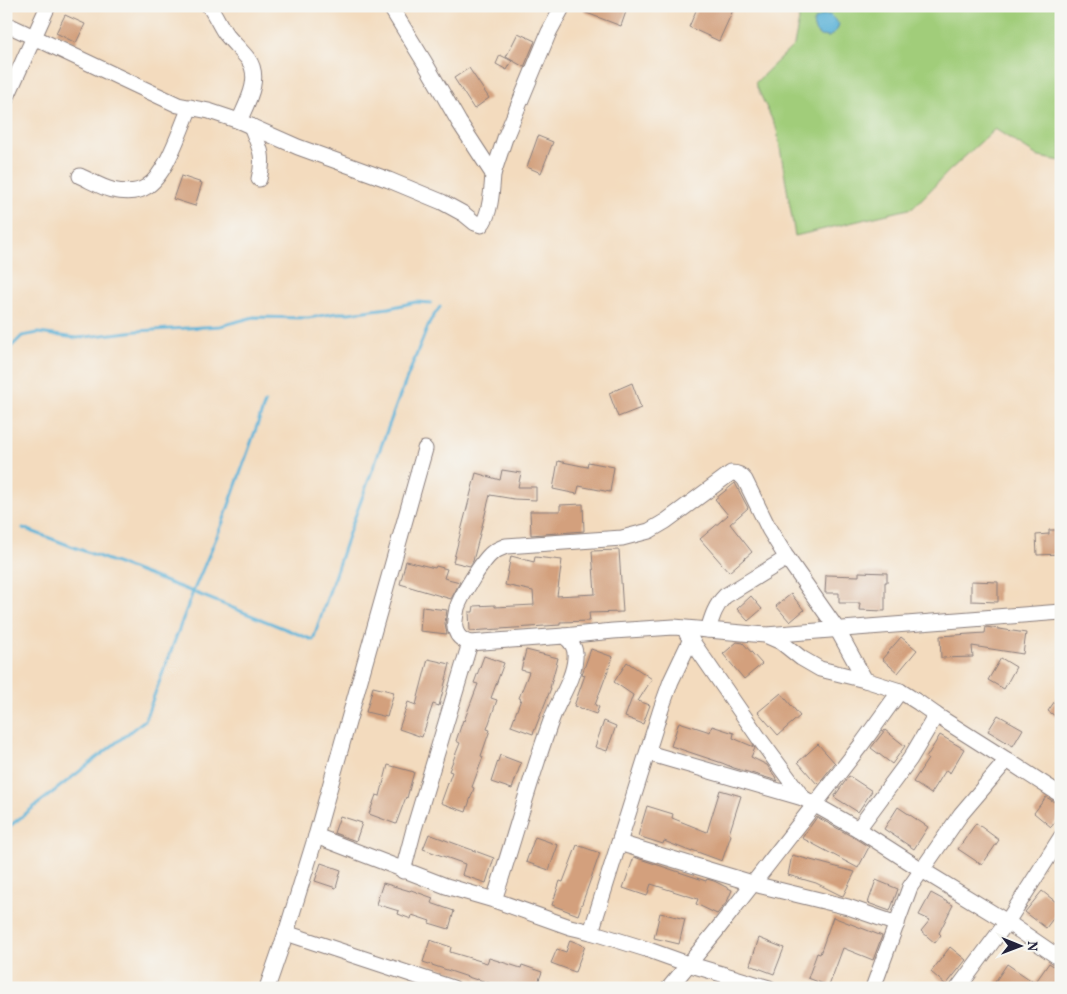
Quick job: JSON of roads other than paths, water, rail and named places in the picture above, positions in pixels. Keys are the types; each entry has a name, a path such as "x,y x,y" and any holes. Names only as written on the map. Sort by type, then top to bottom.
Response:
{"street":[{"path":"6,99 48,6"},
{"path":"209,6 225,34 249,60 253,69 254,78 245,124 261,152 262,162 259,179"},
{"path":"390,6 426,63 459,122 494,174"},
{"path":"6,24 178,105 209,111 298,147 389,180 442,202 478,225 483,224 492,191 494,174 505,138 549,32 563,6"},
{"path":"80,176 112,190 132,192 145,188 155,180 169,157 190,107"},
{"path":"267,988 316,836 424,449"},
{"path":"865,680 837,629 769,529 745,480 736,473 731,473 666,521 648,531 622,538 506,546 493,551 484,561 458,608 455,625 456,632 461,640 470,643 651,628 687,634 708,630 765,635 837,629 958,621 1061,612"},
{"path":"708,630 714,610 725,596 787,558"},
{"path":"591,932 661,709 687,634"},
{"path":"687,634 761,741 809,802"},
{"path":"765,635 781,642 801,658 820,669 900,691 1061,795"},
{"path":"494,900 507,862 522,806 552,717 574,669 575,648 564,636"},
{"path":"403,871 470,643"},
{"path":"669,988 753,883 809,802 861,745 900,691"},
{"path":"858,828 910,758 936,715"},
{"path":"648,753 809,802 858,828 1007,922 1061,959"},
{"path":"873,988 910,886 961,814 1007,760"},
{"path":"316,836 446,886 688,964 769,988"},
{"path":"958,988 1007,922 1061,838"},
{"path":"619,843 753,883 848,907 897,924"},
{"path":"286,933 453,988"}],"water":[{"path":"823,15 830,15 839,24 837,30 829,37 820,36 815,31 813,24 816,19"}],"waterway":[{"path":"6,352 22,336 38,333 77,338 137,331 220,326 254,317 308,318 389,308 416,302 431,303"},
{"path":"23,528 193,592 313,640 349,533 399,398 430,321 440,307"},
{"path":"6,829 145,720 193,592 223,522 265,403"}]}
